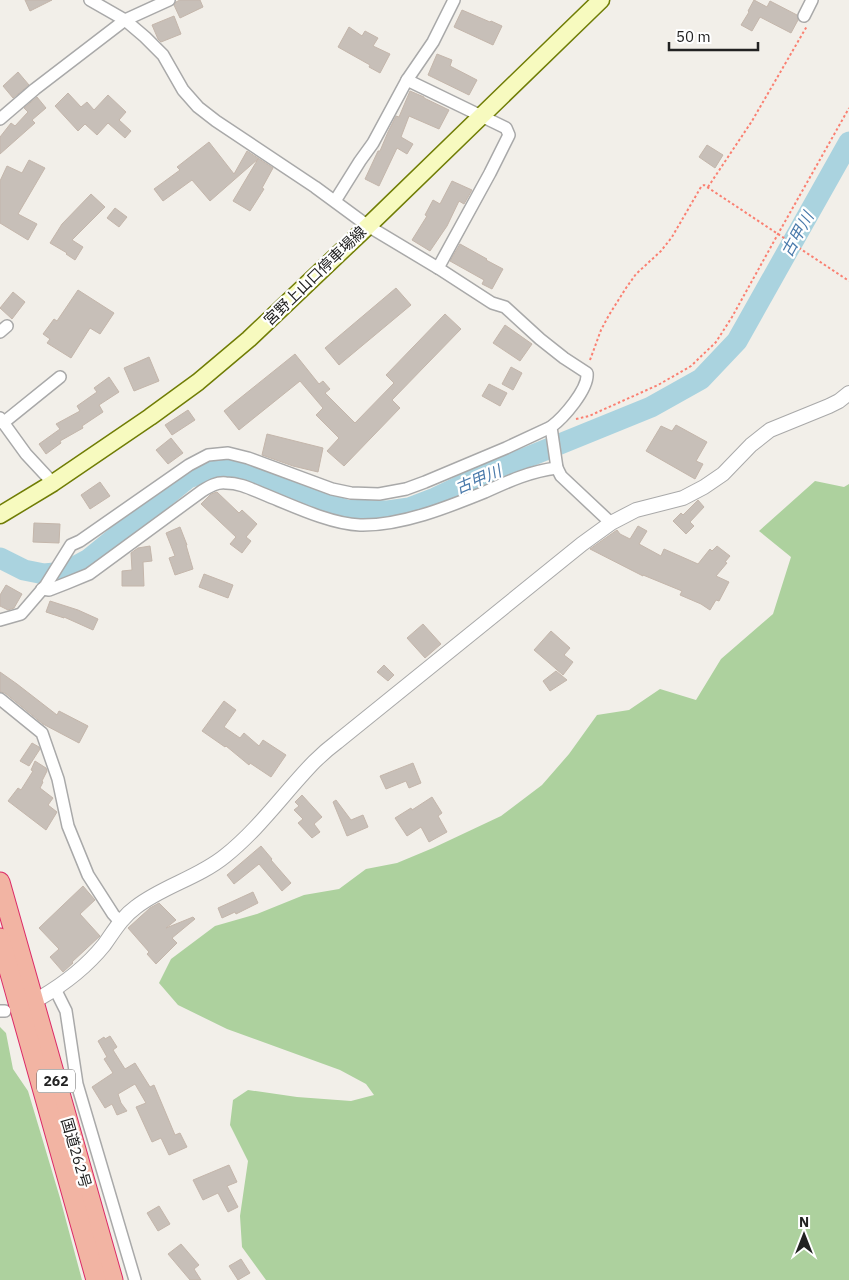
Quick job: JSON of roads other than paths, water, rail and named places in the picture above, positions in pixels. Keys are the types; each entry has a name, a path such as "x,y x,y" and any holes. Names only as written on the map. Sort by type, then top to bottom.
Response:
{"highway":[{"name":"国道262号","path":"0,882 113,1280"},
{"name":"国道262号","path":"0,938 96,1280"}],"main road":[{"name":"宮野上山口停車場線","path":"0,515 53,483 150,417 198,382 249,339 601,0"}],"street":[{"path":"0,620 21,614 44,587 71,545 80,541 189,465 208,455 228,453 248,458 351,493 379,494 406,489 552,430 580,394 588,379 587,373 540,339 505,307 492,303 368,226 315,186 232,132 198,107 183,90 163,55 146,37 125,20 90,0"},
{"path":"0,119 35,89 125,20 170,0"},
{"path":"335,201 373,144 407,80 433,42 454,0"},
{"path":"804,16 812,0"},
{"path":"407,80 506,128 509,135 481,191 438,268"},
{"path":"53,483 26,454 2,420 60,377"},
{"path":"40,998 55,989 89,961 104,945 120,922 135,907 156,894 192,877 223,858 246,839 314,762 336,742 611,522 636,510 684,498 723,474 770,430 834,404 849,393"},
{"path":"552,430 561,476 611,522"},
{"path":"44,587 49,590 89,574 213,484 225,482 241,484 329,519 358,525 382,525 451,506 525,474 545,469 557,463"},
{"path":"0,699 42,733 58,778 68,826 88,875 120,922"},
{"path":"55,989 66,1011 77,1084 136,1280"}],"waterway":[{"name":"古甲川","path":"0,558 24,570 44,574 65,572 89,559 188,478 213,469 237,471 346,510 388,511 409,508 479,477 651,407 701,379 737,341 849,142"}]}
